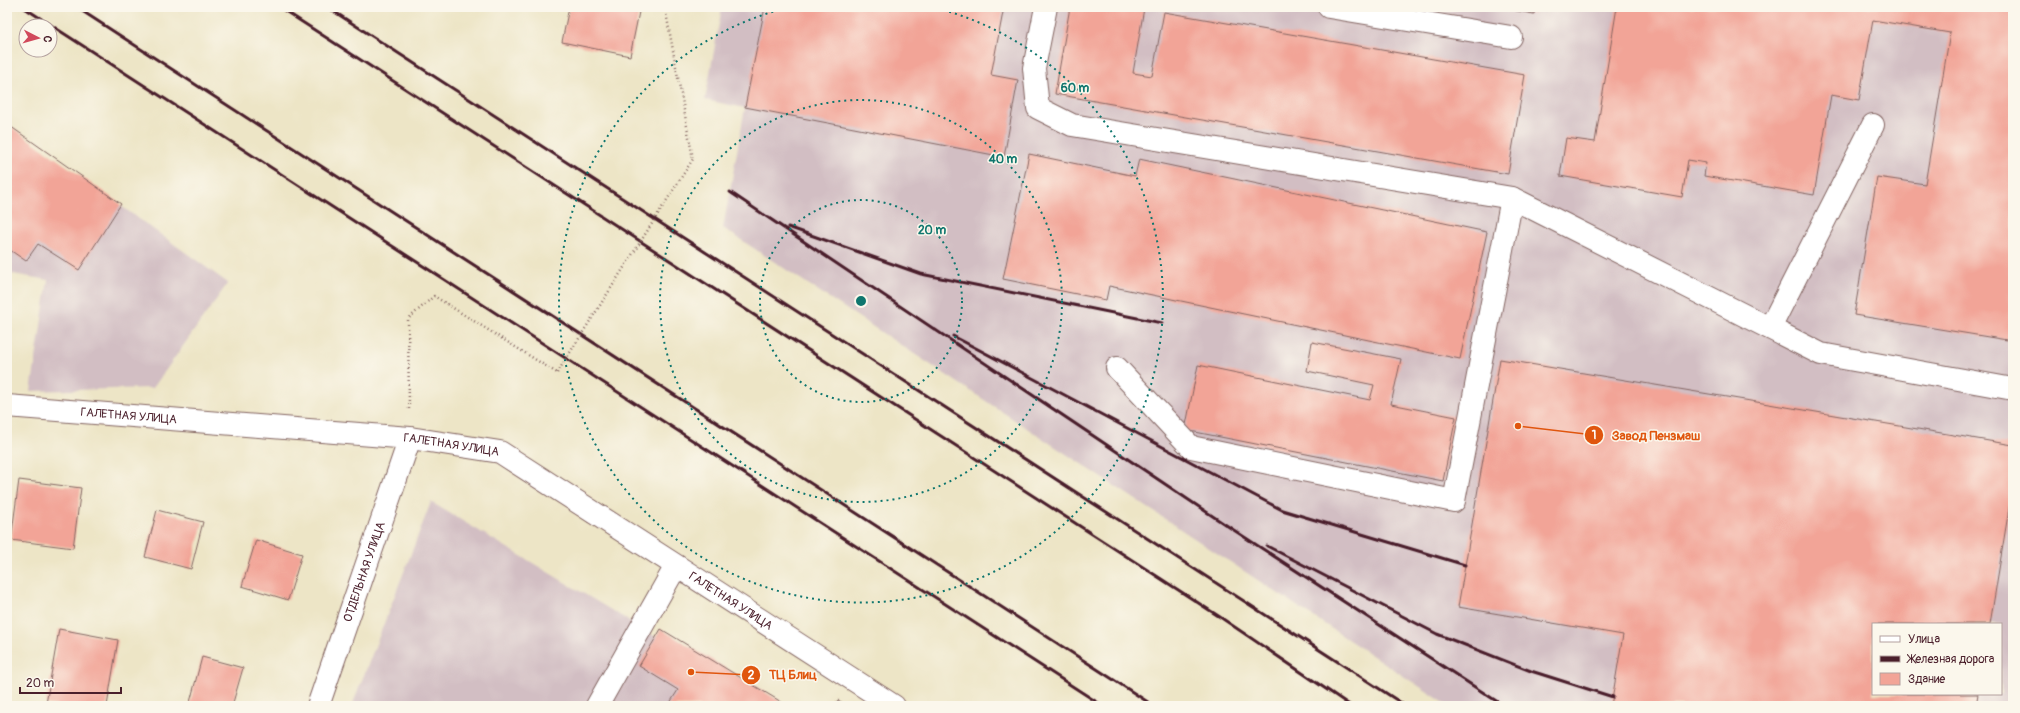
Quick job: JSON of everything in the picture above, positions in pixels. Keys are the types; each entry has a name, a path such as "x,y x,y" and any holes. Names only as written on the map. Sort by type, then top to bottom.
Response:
{"street":[{"path":"1046,7 1034,68 1038,108 1072,125 1512,198 1821,354 2013,389"},
{"path":"1328,7 1510,37"},
{"path":"1770,328 1874,125"},
{"path":"1117,368 1191,446 1454,500 1512,198"},
{"name":"ГАЛЕТНАЯ УЛИЦА","path":"7,406 410,438 500,452 894,706"},
{"name":"ОТДЕЛЬНАЯ УЛИЦА","path":"318,706 410,438"},
{"path":"598,706 676,566"}],"path":[{"path":"410,438 408,318 434,296 557,374 693,159 665,7"}],"shaded area":[{"path":"722,7 2013,7 2013,706 1449,706 723,228 745,108 705,100"},
{"path":"7,124 228,283 153,388 31,391 48,280 7,273"},
{"path":"431,502 656,637 661,629 788,706 352,706"}],"building":[{"path":"569,7 640,7 630,56 562,42"},
{"path":"765,7 1004,7 991,75 1018,80 1004,157 745,107"},
{"path":"1070,7 1144,8 1133,73 1152,76 1164,12 1525,75 1508,174 1055,94"},
{"path":"1495,7 1535,7 1534,14"},
{"path":"1617,7 2013,7 2013,341 1854,315 1877,177 1925,184 1950,33 1873,20 1859,100 1831,95 1814,195 1704,176 1706,163 1688,160 1682,197 1560,176 1566,138 1595,142"},
{"path":"7,124 121,204 79,270 38,244 26,261 7,248"},
{"path":"1029,154 1135,176 1139,159 1487,232 1460,359 1109,286 1106,300 1003,279"},
{"path":"1312,342 1401,359 1391,404 1456,417 1443,481 1185,430 1198,365 1370,400 1374,385 1307,371"},
{"path":"1500,359 2013,445 2013,484 1990,623 1872,623 1872,695 1978,695 1976,706 1611,706 1623,635 1458,607"},
{"path":"19,480 81,488 73,548 11,540"},
{"path":"157,510 203,522 191,569 145,557"},
{"path":"256,540 302,554 288,600 242,586"},
{"path":"59,629 118,640 107,706 58,706 46,704"},
{"path":"661,629 788,706 668,706 678,690 639,666"},
{"path":"202,657 243,668 232,706 189,706"},
{"path":"838,700 848,706 834,706"}],"railway":[{"path":"23,7 1103,706"},
{"path":"76,7 1154,706"},
{"path":"279,7 1220,617 1351,706"},
{"path":"327,7 1406,706"},
{"path":"730,192 1223,523 1504,706"},
{"path":"788,227 921,274 1162,323"},
{"path":"953,336 1282,510 1465,565"},
{"path":"1267,546 1437,634 1531,671 1613,697"}],"place":[{"name":"Завод Пензмаш","path":"1518,426"},
{"name":"ТЦ Блиц","path":"691,672"}]}
